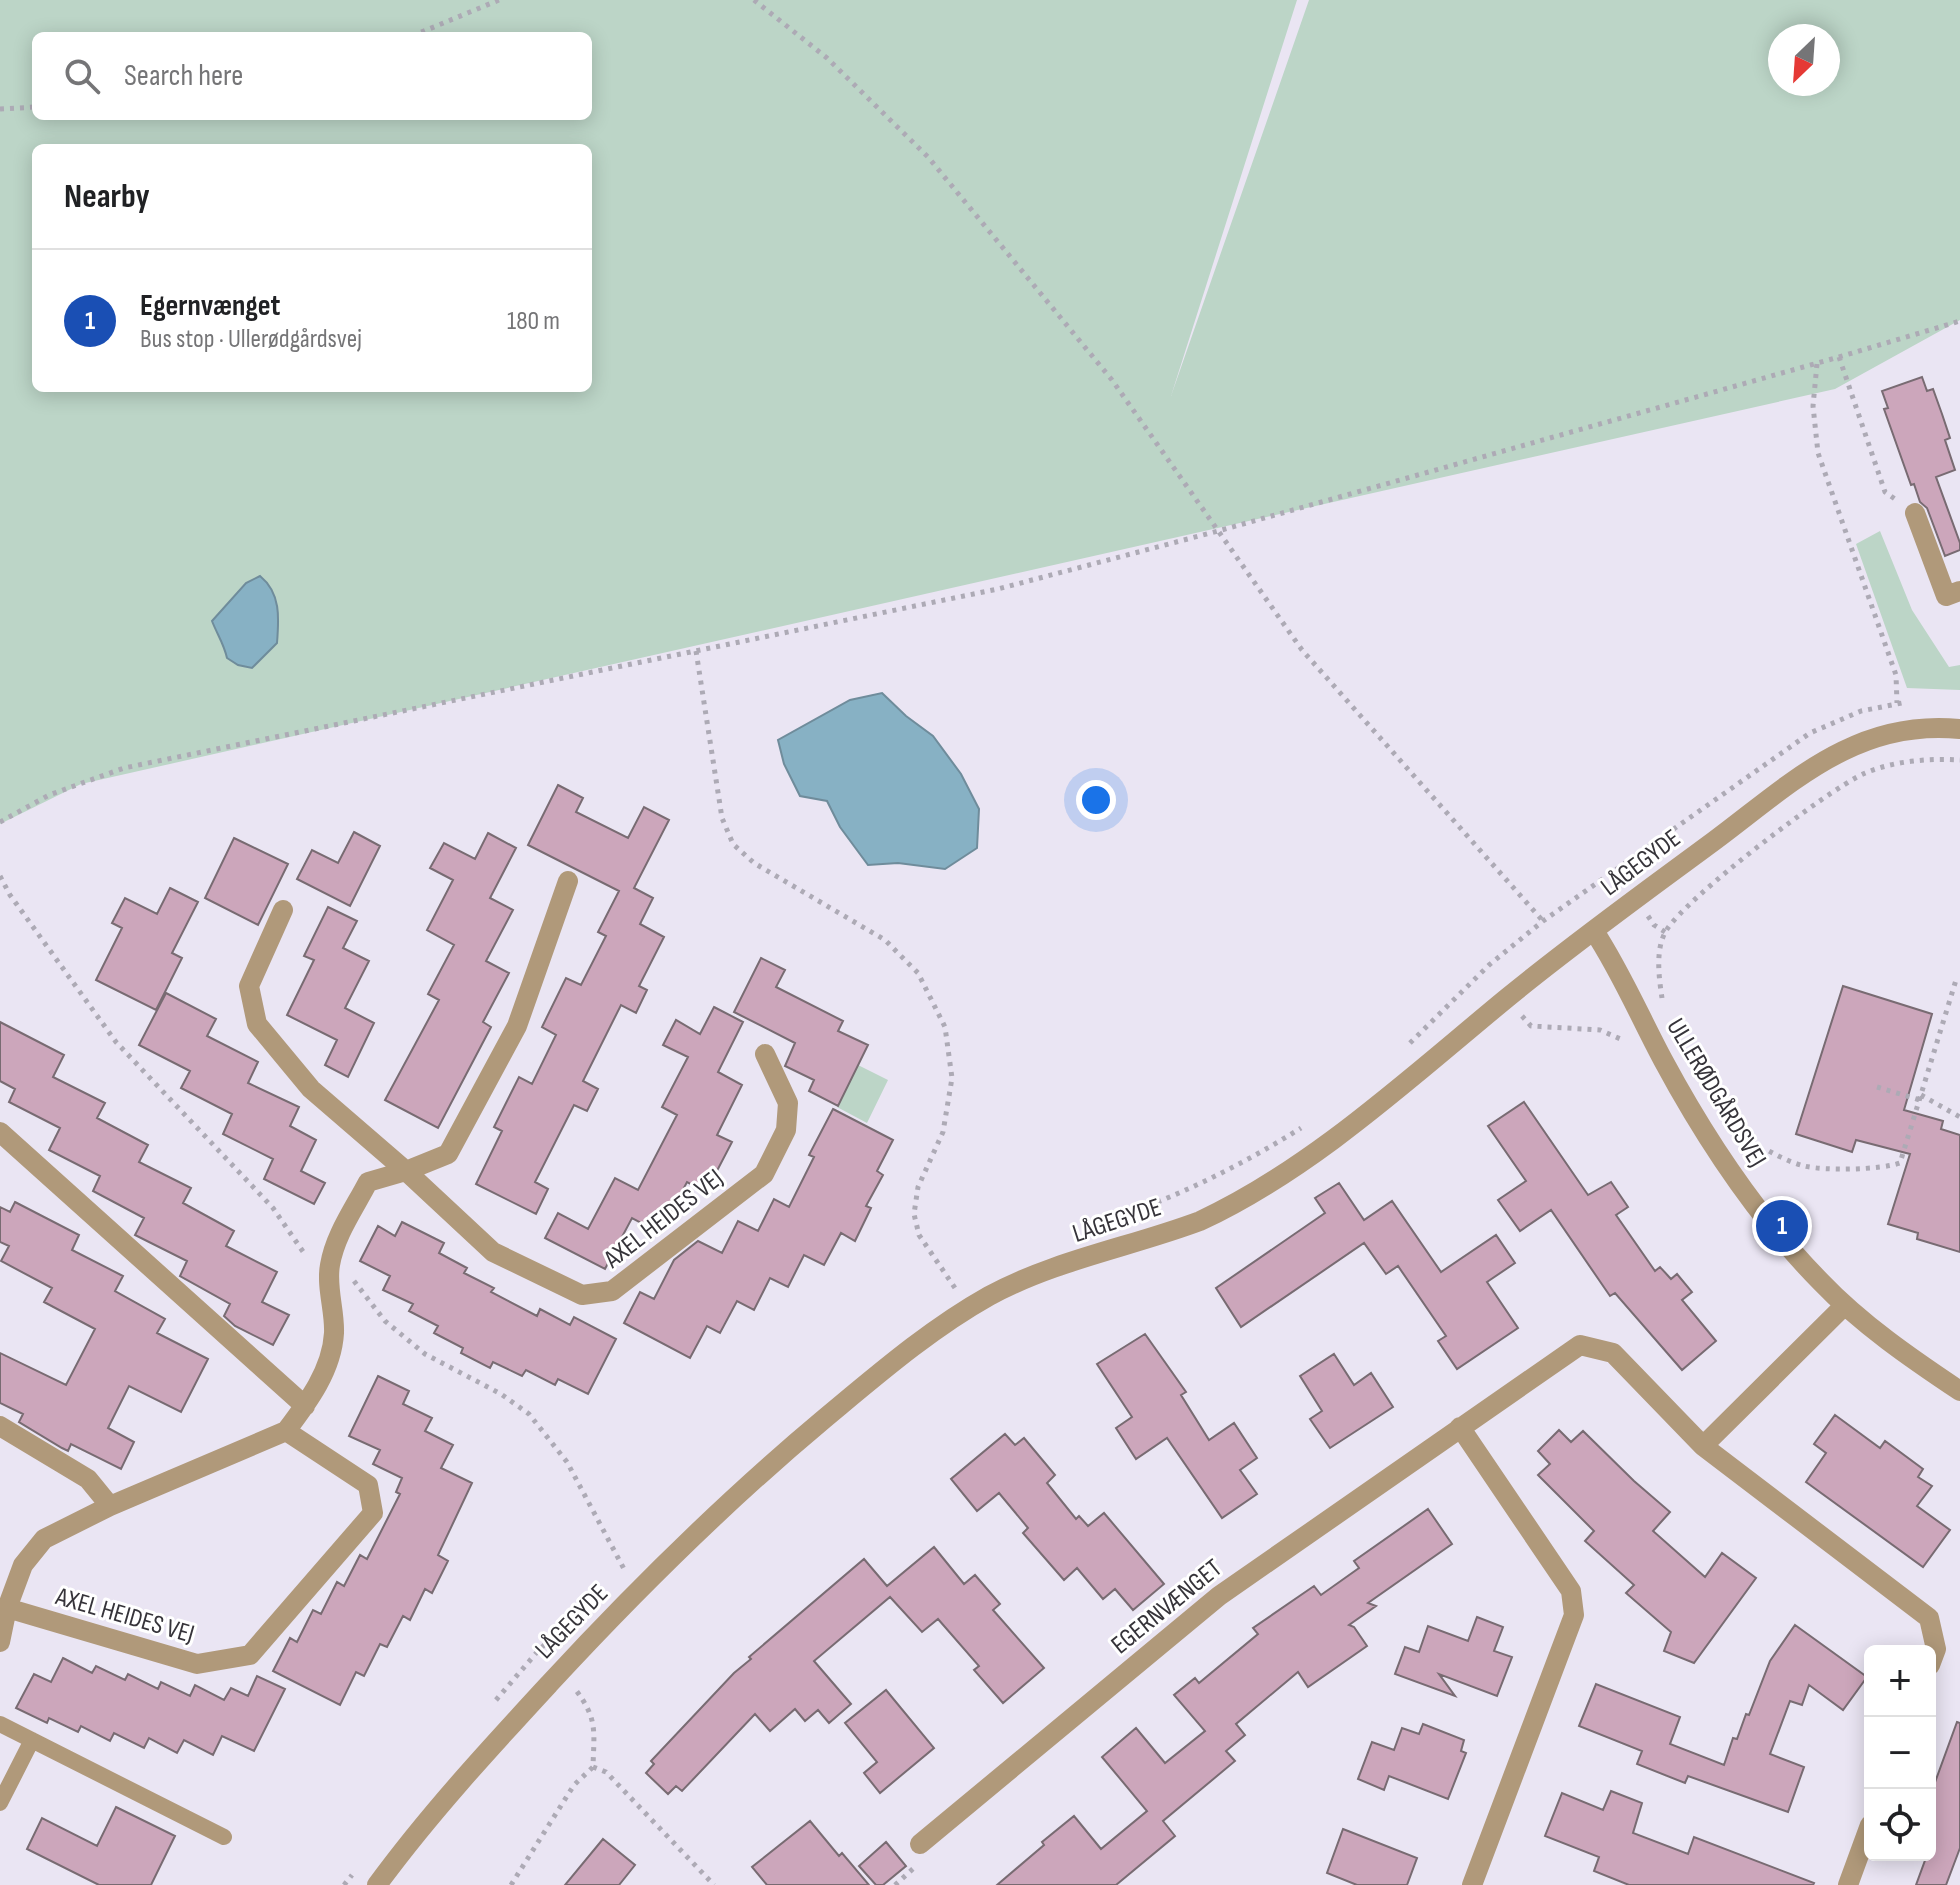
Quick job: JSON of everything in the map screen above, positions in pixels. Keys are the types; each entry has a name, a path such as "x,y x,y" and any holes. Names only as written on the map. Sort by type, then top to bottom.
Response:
{"street":[{"path":"1915,513 1946,596 1960,591"},
{"name":"LÅGEGYDE","path":"377,1885 446,1800 560,1672 641,1588 752,1481 857,1391 969,1308 1047,1271 1178,1229 1223,1210 1276,1178 1370,1110 1507,998 1789,784 1845,750 1892,734 1912,729 1960,729"},
{"path":"1,1637 7,1608 23,1565 44,1539 110,1506 286,1431 305,1406 327,1367 334,1333 329,1269 336,1242 368,1182 448,1154 517,1026 568,881"},
{"name":"AXEL HEIDES VEJ","path":"283,910 249,986 257,1024 311,1089 493,1252 582,1295 612,1291 764,1174 786,1130 788,1103 765,1054"},
{"name":"ULLERØDGÅRDSVEJ","path":"1594,931 1610,955 1663,1060 1738,1183 1812,1272 1845,1305 1960,1391"},
{"path":"0,1132 305,1406"},
{"path":"1703,1446 1845,1305"},
{"name":"EGERNVÆNGET","path":"920,1844 1219,1596 1580,1345 1613,1353 1703,1446 1929,1618 1935,1645"},
{"path":"0,1426 88,1479 110,1506"},
{"path":"1460,1427 1571,1591 1574,1615 1472,1885"},
{"name":"AXEL HEIDES VEJ","path":"7,1608 197,1664 250,1655 373,1513 368,1485 286,1431"},
{"path":"1848,1885 1864,1841"}],"lane":[{"path":"0,1724 224,1837"},
{"path":"0,1803 32,1740"}],"path":[{"path":"422,32 499,0"},
{"path":"754,0 827,58 928,157 1112,380 1302,650 1543,921"},
{"path":"0,109 32,107"},
{"path":"0,822 49,795 124,768 998,589 1218,531 1817,364 1960,321"},
{"path":"1839,357 1885,492 1915,513"},
{"path":"1817,364 1813,406 1818,453 1896,675 1897,703"},
{"path":"696,651 722,818 733,844 754,863 885,940 918,973 945,1027 952,1078 950,1091 943,1132 918,1187 914,1214 919,1235 969,1308"},
{"path":"1662,1004 1658,973 1665,932 1692,902 1726,874 1840,787 1865,773 1924,760 1960,760"},
{"path":"1489,965 1507,998 1531,1026 1600,1030 1663,1060"},
{"path":"1738,1183 1769,1151 1806,1167 1890,1167 1900,1163 1956,980"},
{"path":"1877,1087 1920,1097 1960,1117"},
{"path":"1747,1154 1755,1165"},
{"path":"511,1885 574,1785 593,1767 594,1728 590,1708 538,1651"},
{"path":"593,1767 606,1772 714,1885"}],"green space":[{"path":"0,0 1297,0 1171,396 1309,0 1960,0 1960,320 1835,389 81,784 0,824"},
{"path":"1880,531 1912,610 1949,667 1960,665 1960,690 1907,688 1856,544"},
{"path":"858,1065 888,1080 867,1123 837,1107"}],"water":[{"path":"260,576 275,598 277,643 252,668 238,665 227,658 212,621 246,583"},
{"path":"882,693 933,736 961,774 979,809 977,848 945,869 898,863 868,865 840,827 827,801 800,796 784,764 778,740 850,700"}],"building":[{"path":"1922,377 1927,391 1933,389 1942,414 1950,438 1945,440 1955,470 1936,477 1960,543 1960,550 1945,556 1927,508 1920,502 1914,484 1911,485 1884,409 1888,408 1882,391"},
{"path":"558,785 583,798 576,812 628,838 644,807 669,820 634,888 653,898 640,924 664,937 639,986 647,990 636,1013 621,1005 583,1081 598,1089 587,1111 574,1105 535,1182 548,1189 536,1214 476,1184 502,1131 494,1127 519,1077 532,1084 556,1035 542,1027 566,978 581,985 606,936 598,932 619,891 528,845"},
{"path":"354,832 380,846 350,906 297,879 312,850 338,863"},
{"path":"488,833 516,848 490,898 513,910 486,961 509,973 483,1022 491,1027 438,1128 385,1100 439,1000 428,994 454,945 427,930 453,880 430,868 444,843 475,859"},
{"path":"234,838 288,864 258,925 205,898"},
{"path":"170,888 198,902 172,953 182,958 156,1010 96,980 122,928 112,923 125,898 157,914"},
{"path":"328,907 357,921 343,948 369,961 345,1008 374,1023 348,1077 325,1065 337,1040 287,1015 314,960 304,956"},
{"path":"761,958 785,970 776,987 843,1021 838,1031 868,1045 838,1106 809,1091 814,1080 785,1066 795,1043 734,1012"},
{"path":"1843,986 1932,1014 1904,1110 1943,1121 1941,1129 1960,1135 1960,1252 1917,1239 1918,1233 1888,1224 1910,1154 1856,1140 1852,1152 1796,1134"},
{"path":"166,993 216,1019 207,1036 258,1062 248,1083 299,1107 290,1126 316,1140 301,1171 325,1183 314,1204 264,1179 273,1159 223,1134 232,1114 181,1088 190,1071 139,1045"},
{"path":"714,1007 743,1022 718,1072 742,1085 717,1135 732,1142 706,1192 687,1182 660,1233 632,1218 605,1269 545,1238 558,1213 588,1229 615,1178 638,1190 677,1115 662,1107 688,1057 663,1045 676,1020 700,1034"},
{"path":"0,1022 64,1055 53,1077 105,1103 97,1118 148,1145 139,1162 191,1188 183,1203 234,1231 226,1246 277,1272 262,1302 289,1315 273,1345 235,1326 224,1316 230,1304 180,1276 187,1261 135,1235 144,1218 93,1191 100,1176 49,1150 60,1128 9,1102 15,1089 0,1081"},
{"path":"1524,1102 1588,1195 1611,1182 1628,1207 1616,1215 1655,1271 1660,1267 1671,1279 1677,1274 1692,1292 1682,1300 1716,1341 1682,1370 1615,1293 1610,1296 1551,1210 1520,1231 1498,1200 1526,1181 1488,1126"},
{"path":"833,1109 893,1140 877,1171 883,1175 866,1206 871,1208 855,1241 841,1233 824,1265 804,1255 788,1287 770,1278 754,1310 737,1301 720,1333 707,1326 690,1358 624,1323 640,1292 654,1299 674,1260 698,1241 722,1253 738,1221 758,1231 774,1199 789,1207 814,1157 809,1155"},
{"path":"1339,1183 1364,1220 1392,1201 1441,1272 1496,1235 1515,1263 1487,1282 1518,1328 1457,1369 1438,1341 1446,1336 1398,1266 1386,1274 1364,1243 1241,1327 1216,1288 1325,1213 1315,1198"},
{"path":"15,1202 79,1235 72,1250 123,1276 115,1291 165,1319 157,1333 208,1359 181,1412 129,1386 108,1428 134,1442 121,1469 71,1444 68,1451 62,1448 19,1422 23,1414 0,1403 0,1353 66,1385 95,1329 44,1302 52,1288 1,1261 9,1246 0,1242 0,1207 10,1212"},
{"path":"402,1222 444,1243 439,1253 467,1268 464,1273 494,1288 491,1292 537,1316 540,1309 570,1325 574,1317 616,1339 588,1394 558,1379 555,1385 526,1370 522,1376 493,1362 490,1368 461,1353 463,1348 434,1333 438,1326 409,1311 413,1304 383,1290 390,1276 360,1261 378,1226 395,1236"},
{"path":"1145,1334 1186,1392 1181,1395 1209,1440 1234,1423 1257,1458 1240,1470 1257,1494 1222,1518 1167,1438 1136,1459 1116,1428 1132,1417 1097,1364"},
{"path":"1334,1354 1354,1385 1371,1373 1393,1407 1330,1448 1310,1419 1322,1411 1300,1376"},
{"path":"378,1376 409,1391 403,1404 432,1418 425,1431 453,1445 441,1468 472,1483 438,1555 448,1561 432,1593 425,1589 410,1620 403,1616 387,1647 380,1644 364,1676 356,1672 340,1705 273,1671 290,1638 297,1642 313,1610 321,1614 337,1582 344,1586 360,1555 367,1559 400,1494 396,1492 402,1478 373,1464 380,1450 349,1436"},
{"path":"1835,1415 1880,1448 1885,1441 1923,1469 1918,1477 1932,1486 1917,1506 1950,1530 1923,1567 1806,1482 1826,1453 1814,1444"},
{"path":"1559,1430 1571,1442 1583,1431 1670,1512 1653,1531 1705,1577 1722,1553 1756,1578 1694,1663 1664,1651 1671,1632 1626,1593 1634,1585 1585,1541 1594,1531 1538,1475 1550,1464 1538,1451"},
{"path":"1005,1434 1015,1445 1024,1438 1055,1475 1047,1483 1076,1519 1079,1516 1088,1526 1104,1513 1164,1584 1133,1610 1115,1589 1103,1599 1077,1568 1064,1580 1023,1533 1028,1528 999,1493 977,1511 951,1479"},
{"path":"1428,1509 1452,1544 1368,1603 1376,1606 1349,1625 1354,1627 1367,1646 1308,1687 1298,1672 1236,1724 1245,1735 1226,1751 1235,1761 1163,1821 1175,1836 1116,1885 997,1885 1074,1816 1101,1849 1147,1811 1102,1757 1136,1728 1165,1763 1205,1731 1174,1695 1195,1678 1199,1683 1258,1634 1253,1628 1314,1586 1321,1595 1359,1568 1354,1561"},
{"path":"934,1547 964,1584 975,1575 1000,1604 993,1610 1044,1668 1003,1703 974,1670 979,1666 938,1619 922,1632 890,1597 814,1661 851,1704 829,1723 818,1710 805,1721 795,1709 770,1731 755,1714 682,1791 676,1786 668,1794 646,1773 654,1764 651,1761 751,1659 749,1657 864,1559 887,1586"},
{"path":"1477,1617 1503,1627 1494,1651 1512,1657 1497,1696 1439,1674 1455,1696 1395,1674 1405,1647 1419,1652 1428,1626 1468,1641"},
{"path":"1795,1625 1864,1675 1864,1681 1843,1710 1809,1685 1802,1705 1790,1701 1770,1754 1804,1767 1788,1812 1688,1776 1685,1783 1637,1764 1642,1751 1579,1726 1596,1684 1680,1717 1670,1744 1724,1765 1733,1738 1737,1739 1746,1714 1749,1715 1770,1661"},
{"path":"63,1658 92,1673 96,1666 125,1680 128,1674 158,1689 161,1682 190,1696 195,1685 224,1700 231,1688 248,1696 257,1676 285,1689 254,1751 222,1736 213,1755 184,1740 177,1753 149,1738 144,1748 114,1733 110,1741 81,1726 78,1732 49,1718 47,1723 16,1708 34,1674 51,1682"},
{"path":"886,1690 934,1748 880,1793 864,1773 877,1762 845,1723"},
{"path":"1957,1722 1960,1723 1960,1848 1946,1885 1916,1885 1925,1861 1936,1861 1936,1780"},
{"path":"1423,1724 1464,1740 1461,1751 1466,1753 1448,1799 1389,1776 1384,1790 1358,1779 1372,1742 1394,1750 1402,1728 1419,1734"},
{"path":"1611,1791 1642,1803 1633,1833 1688,1854 1694,1837 1814,1883 1629,1885 1594,1871 1599,1857 1545,1836 1562,1793 1603,1810"},
{"path":"116,1807 175,1836 151,1885 99,1885 27,1849 42,1818 97,1846"},
{"path":"810,1821 839,1856 842,1853 869,1885 767,1885 752,1867"},
{"path":"1343,1829 1417,1858 1407,1885 1357,1885 1327,1873"},
{"path":"603,1839 635,1865 619,1885 565,1885"},
{"path":"886,1842 906,1866 883,1885 876,1885 859,1866"}],"place":[{"name":"Egernvænget","path":"1782,1226"}]}
